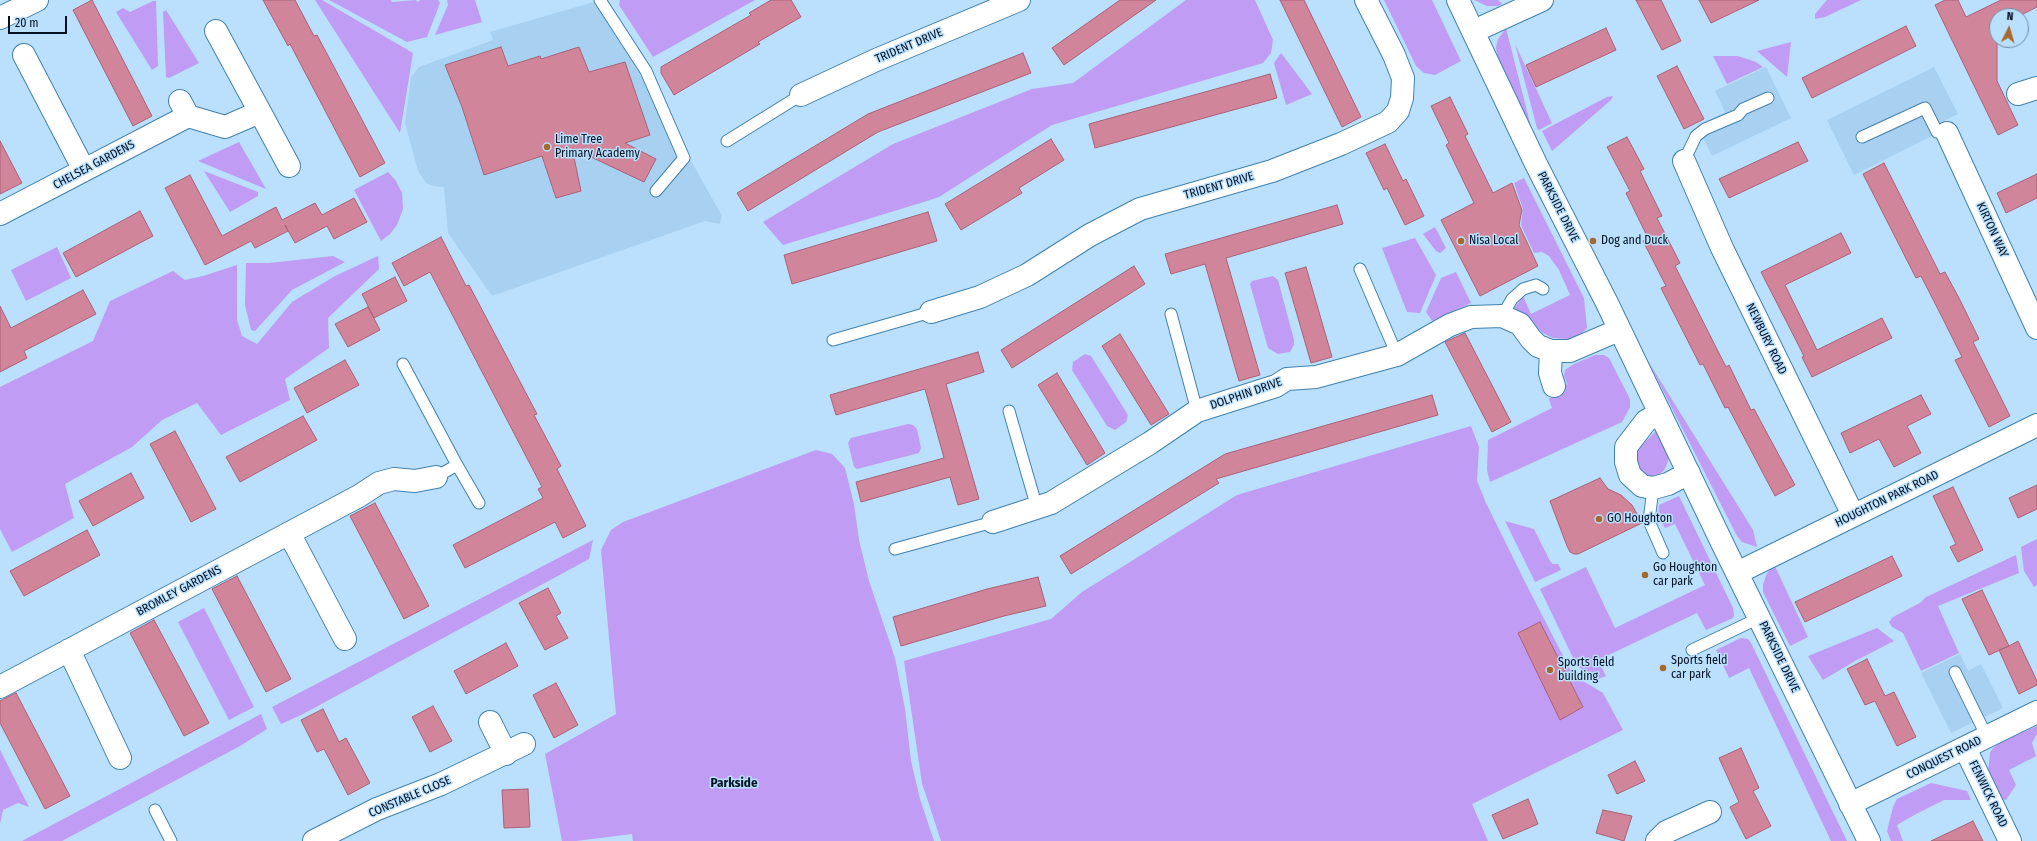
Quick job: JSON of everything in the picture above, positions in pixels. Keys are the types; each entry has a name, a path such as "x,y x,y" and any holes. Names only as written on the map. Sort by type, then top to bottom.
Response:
{"street":[{"path":"0,18 37,0"},
{"name":"TRIDENT DRIVE","path":"801,95 876,60 1019,0"},
{"name":"TRIDENT DRIVE","path":"931,312 980,297 1027,275 1090,235 1140,209 1272,170 1341,144 1388,122 1398,110 1402,98 1403,78 1394,55 1366,0"},
{"name":"PARKSIDE DRIVE","path":"1458,0 1536,164 1660,413 1869,841"},
{"path":"1474,31 1542,0"},
{"path":"216,31 289,166"},
{"path":"24,55 84,170"},
{"name":"CHELSEA GARDENS","path":"0,214 84,170 184,108 224,127 260,112"},
{"name":"KIRTON WAY","path":"1947,133 2037,328"},
{"name":"NEWBURY ROAD","path":"1684,161 1722,248 1853,515"},
{"name":"DOLPHIN DRIVE","path":"993,522 1051,503 1122,460 1197,411 1276,386 1287,380 1319,376 1397,355 1450,325 1472,317 1502,316 1520,324 1534,342 1551,351 1570,351 1619,330"},
{"path":"1551,351 1550,373 1554,386"},
{"path":"1660,413 1646,421 1626,447 1626,462 1630,475 1642,486 1653,488 1668,484 1689,473"},
{"name":"HOUGHTON PARK ROAD","path":"1737,573 2037,425"},
{"name":"BROMLEY GARDENS","path":"0,687 359,496 379,483 394,479 415,481 436,477"},
{"path":"289,533 345,639"},
{"path":"70,650 120,758"},
{"name":"CONQUEST ROAD","path":"1850,804 2037,712"},
{"name":"CONSTABLE CLOSE","path":"314,841 377,809 441,784 515,749 490,722"},
{"name":"FENWICK ROAD","path":"1965,748 2010,841"},
{"path":"1658,841 1666,832 1710,812"}],"lane":[{"path":"600,0 646,71 684,158 656,191"},
{"path":"727,141 801,95"},
{"path":"1684,161 1696,136 1705,130 1738,115 1743,109 1768,98"},
{"path":"1862,137 1925,108 1937,132 1947,133"},
{"path":"1360,269 1397,355"},
{"path":"1502,316 1512,299 1523,289 1536,286 1543,289"},
{"path":"833,340 931,312"},
{"path":"1171,314 1197,411"},
{"path":"403,364 479,503"},
{"path":"1009,411 1037,508"},
{"name":"BROMLEY GARDENS","path":"436,477 457,465"},
{"path":"1653,488 1649,521 1663,553"},
{"path":"895,548 993,522"},
{"path":"1692,650 1759,618"},
{"path":"1955,672 1987,737"},
{"path":"155,810 171,841"}],"shaded area":[{"path":"315,0 322,0 413,53 400,133"},
{"path":"329,0 391,0 392,2 416,0 417,2 421,0 438,0 440,3 427,37 407,42"},
{"path":"447,0 475,0 482,22 435,35 448,5"},
{"path":"620,0 755,0 653,57 619,5"},
{"path":"1186,0 1255,0 1273,40 1271,53 1263,63 1052,125 939,197 927,201 783,245 763,222 893,144 1032,89 1073,83"},
{"path":"1384,0 1432,0 1461,61 1435,75 1424,73 1416,66"},
{"path":"1474,0 1498,0 1502,4 1498,6 1487,6"},
{"path":"1827,0 1861,0 1825,17 1815,19 1815,14"},
{"path":"156,1 158,66 152,70 116,12 123,8 130,12"},
{"name":"Lime Tree Primary Academy","path":"594,2 662,109 722,216 720,224 705,221 492,296 448,233 444,187 433,186 426,183 418,171 405,123 411,77 419,67 493,40 490,32"},
{"path":"166,10 199,63 169,78 166,77 163,12"},
{"path":"1506,28 1532,131 1497,55 1496,47 1498,39"},
{"path":"1791,42 1787,77 1757,51"},
{"path":"1515,44 1552,123 1539,130 1537,128"},
{"path":"1281,53 1312,94 1286,105 1274,63"},
{"path":"1713,56 1738,56 1756,62 1763,67 1727,84"},
{"path":"1766,67 1791,118 1712,156 1697,126 1725,112 1715,91"},
{"path":"1934,67 1958,114 1928,129 1932,136 1854,175 1827,120"},
{"path":"1613,96 1611,100 1552,151 1542,131 1607,97"},
{"path":"239,142 266,189 198,161"},
{"path":"204,171 258,192 258,196 230,212"},
{"path":"388,172 396,181 402,193 403,209 397,225 390,234 381,241 354,190"},
{"path":"1524,178 1584,298 1587,328 1581,334 1569,339 1553,338 1543,333 1535,326 1523,320 1513,310 1523,296 1531,314 1570,295 1559,270 1549,256 1542,252 1534,253 1521,225 1523,209 1514,183"},
{"path":"1435,227 1446,248 1440,253 1436,251 1423,234"},
{"path":"1415,238 1436,275 1420,313 1407,312 1382,248"},
{"path":"57,247 71,278 26,301 11,270"},
{"path":"333,256 345,262 292,290 255,331 251,330 245,305 246,263 269,263"},
{"path":"378,256 379,269 328,318 329,348 285,379 290,400 221,435 197,403 162,420 132,447 65,484 74,518 12,552 0,529 0,387 93,341 110,301 173,271 185,280 237,265 237,320 242,336 257,344 292,302 335,276"},
{"path":"1456,272 1471,303 1432,321 1426,312 1441,278"},
{"path":"1273,276 1278,280 1294,340 1294,345 1290,352 1278,354 1268,348 1250,284 1252,281"},
{"path":"1085,354 1091,356 1128,415 1126,422 1115,430 1107,426 1072,370 1073,362"},
{"path":"1595,355 1604,355 1609,358 1630,399 1630,407 1622,422 1490,482 1487,470 1488,440 1552,408 1549,399 1567,384 1564,376 1565,370 1574,364"},
{"path":"1648,361 1753,530 1757,547 1742,542 1737,536"},
{"path":"908,424 913,425 917,429 921,448 919,453 857,469 854,467 848,443 851,438"},
{"path":"1471,426 1479,447 1477,481 1486,503 1527,586 1573,675 1603,693 1623,730 1472,804 1488,841 941,841 922,783 904,661 1051,619 1082,592 1237,495"},
{"path":"1656,431 1669,458 1665,469 1659,475 1652,477 1644,475 1638,470 1635,456 1639,448"},
{"path":"816,450 832,454 845,468 854,504 859,540 869,581 895,658 905,709 911,761 920,799 934,841 633,841 632,834 576,841 562,841 545,754 616,714 601,550 611,530 623,522"},
{"path":"1679,496 1733,608 1733,618 1706,630 1697,613 1598,660 1606,676 1598,679 1577,666 1540,589 1586,567 1615,628 1705,585 1675,524 1665,528 1658,517 1659,505"},
{"path":"1505,521 1534,529 1550,561 1553,564 1558,564 1561,570 1535,582"},
{"path":"2037,539 2037,585 2034,587 2024,571 2021,547"},
{"path":"593,540 589,559 303,714 281,724 272,707"},
{"path":"2016,555 2019,573 1938,606 1959,653 1921,671 1903,633 1892,627 1889,622 1893,617 1920,603 1926,597"},
{"path":"1774,564 1808,637 1790,646 1763,592 1763,585 1766,575"},
{"path":"204,608 254,707 229,720 178,622"},
{"path":"1877,628 1894,641 1855,661 1823,680 1808,656"},
{"path":"1741,638 1748,639 1751,643 1847,841 1831,841 1749,668 1729,678 1716,650"},
{"path":"1960,654 1968,671 1981,664 2003,708 1951,733 1921,673"},
{"path":"261,714 267,729 240,746 62,841 22,841"},
{"path":"2037,726 2037,734 2032,743 2036,756 2009,770 2016,785 2006,800 2001,799 1988,771 1990,753 1993,748 2002,741"},
{"path":"0,750 29,807 18,803 3,810 0,824"},
{"path":"1931,783 1967,791 1971,800 1944,800 1916,814 1897,825 1903,841 1891,841 1887,831 1893,807 1897,799"}],"building":[{"path":"92,0 152,116 133,126 73,10"},
{"path":"263,0 295,0 314,36 317,35 385,163 360,177 290,44 288,46"},
{"path":"771,0 791,0 801,17 758,42 760,44 674,95 661,73 661,67 751,15 749,13"},
{"path":"1120,0 1156,0 1064,65 1052,48"},
{"path":"1280,0 1304,0 1361,117 1342,127"},
{"path":"1636,0 1661,0 1681,41 1662,50"},
{"path":"1699,0 1759,0 1711,23"},
{"path":"1945,0 1958,0 1966,17 2001,0 2037,0 2037,7 2029,11 2029,8 1989,8 1989,48 1997,48 1997,81 2018,125 1998,135 1935,5"},
{"path":"1906,26 1916,46 1812,98 1802,78"},
{"path":"1606,28 1616,50 1536,87 1526,65"},
{"path":"501,47 508,66 540,56 541,59 579,47 589,72 625,62 650,135 625,143 656,159 644,182 572,148 581,191 556,198 542,156 484,175 462,107 445,65"},
{"path":"1023,53 1031,73 878,132 748,211 737,193 868,114"},
{"path":"1677,66 1704,119 1684,129 1657,76"},
{"path":"1270,74 1277,98 1095,148 1089,124"},
{"path":"1450,97 1468,134 1465,136 1493,193 1512,183 1522,210 1519,225 1538,266 1480,296 1441,220 1474,203 1446,145 1449,143 1431,106"},
{"path":"1627,137 1644,169 1640,171 1662,216 1657,218 1680,263 1675,266 1726,367 1729,365 1751,410 1754,409 1795,485 1775,496 1728,407 1725,408 1703,364 1700,365 1661,288 1666,286 1643,241 1648,238 1626,193 1630,191 1607,147"},
{"path":"1051,139 1064,160 1019,188 1022,193 961,230 945,204"},
{"path":"0,141 22,183 0,194"},
{"path":"1798,142 1808,161 1729,198 1719,179"},
{"path":"1385,144 1403,181 1406,179 1424,216 1405,225 1387,188 1384,190 1366,153"},
{"path":"1884,163 1940,274 1945,272 1961,302 1979,339 1973,342 2010,416 1989,427 1955,360 1962,357 1921,276 1916,278 1863,174"},
{"path":"2037,174 2037,198 2006,213 1997,193"},
{"path":"190,175 222,236 276,207 282,220 315,203 322,215 354,198 367,222 334,239 327,226 295,243 285,225 288,231 255,248 251,241 205,265 165,188"},
{"path":"1337,205 1343,224 1226,258 1260,375 1239,381 1205,264 1171,274 1165,254"},
{"path":"140,211 153,236 76,277 63,253"},
{"path":"928,212 937,241 792,284 784,255"},
{"path":"1841,233 1851,253 1785,285 1817,350 1882,318 1892,338 1812,377 1802,357 1804,356 1761,272"},
{"path":"441,237 466,286 469,285 537,414 534,415 561,466 557,469 586,526 563,538 555,522 465,568 453,545 543,498 538,489 542,487 430,272 404,286 392,263"},
{"path":"1134,266 1145,284 1012,368 1001,350"},
{"path":"1306,267 1332,357 1311,363 1285,273"},
{"path":"395,277 407,301 374,318 362,294"},
{"path":"83,290 96,314 24,351 27,358 0,372 0,306 11,328"},
{"path":"368,307 380,330 348,347 335,324"},
{"path":"1465,333 1511,422 1492,432 1445,342"},
{"path":"1120,334 1169,414 1151,425 1102,346"},
{"path":"978,352 984,372 946,384 979,499 958,505 950,477 861,502 856,482 944,458 925,389 836,415 830,395"},
{"path":"345,360 359,385 307,413 294,388"},
{"path":"1057,373 1105,453 1087,465 1038,385"},
{"path":"1432,395 1438,415 1216,479 1219,483 1071,574 1060,556 1225,454"},
{"path":"1921,395 1931,414 1907,426 1921,453 1894,467 1879,439 1850,453 1841,433"},
{"path":"303,416 317,440 240,482 226,457"},
{"path":"175,431 216,509 191,522 150,444"},
{"path":"131,473 144,498 93,526 79,501"},
{"name":"GO Houghton","path":"1600,478 1608,489 1621,495 1632,505 1642,523 1578,554 1574,554 1570,552 1567,546 1550,501"},
{"path":"2037,485 2037,509 2018,518 2009,498"},
{"path":"1953,487 1983,550 1958,562 1950,547 1956,544 1933,496"},
{"path":"375,503 429,606 404,619 350,516"},
{"path":"87,530 100,555 24,596 10,571"},
{"path":"1892,556 1902,576 1805,622 1795,602"},
{"path":"237,576 291,679 266,692 212,589"},
{"path":"1038,577 1046,606 1004,616 901,646 893,617 987,589"},
{"path":"548,588 561,613 556,616 568,638 545,650 519,603"},
{"path":"1982,590 2009,646 2018,641 2037,681 2037,685 2019,694 1999,650 1989,655 1962,599"},
{"path":"154,620 209,723 184,736 130,633"},
{"name":"Sports field building","path":"1540,622 1583,707 1560,720 1518,633"},
{"path":"506,643 518,666 466,694 454,671"},
{"path":"1867,659 1885,696 1894,692 1916,737 1897,746 1875,701 1865,705 1847,669"},
{"path":"556,683 578,725 554,738 533,695"},
{"path":"16,693 70,796 45,809 0,723 0,701"},
{"path":"433,706 452,741 430,752 412,717"},
{"path":"323,709 339,742 346,738 370,783 348,795 324,749 317,752 301,720"},
{"path":"1741,748 1759,788 1753,791 1771,826 1746,839 1730,807 1739,802 1719,758"},
{"path":"1635,761 1645,781 1617,794 1608,775"},
{"path":"528,789 530,827 504,828 502,790"},
{"path":"1528,799 1538,824 1503,839 1492,815"},
{"path":"1603,810 1632,816 1624,841 1596,833"},
{"path":"1973,821 1983,841 1931,841"}],"place":[{"name":"Lime Tree Primary Academy","path":"547,147"},
{"name":"Nisa Local","path":"1461,241"},
{"name":"Dog and Duck","path":"1593,241"},
{"name":"GO Houghton","path":"1599,519"},
{"name":"Go Houghton car park","path":"1645,575"},
{"name":"Sports field car park","path":"1663,668"},
{"name":"Sports field building","path":"1550,670"}],"district":[{"name":"Parkside","path":"734,783"}]}
